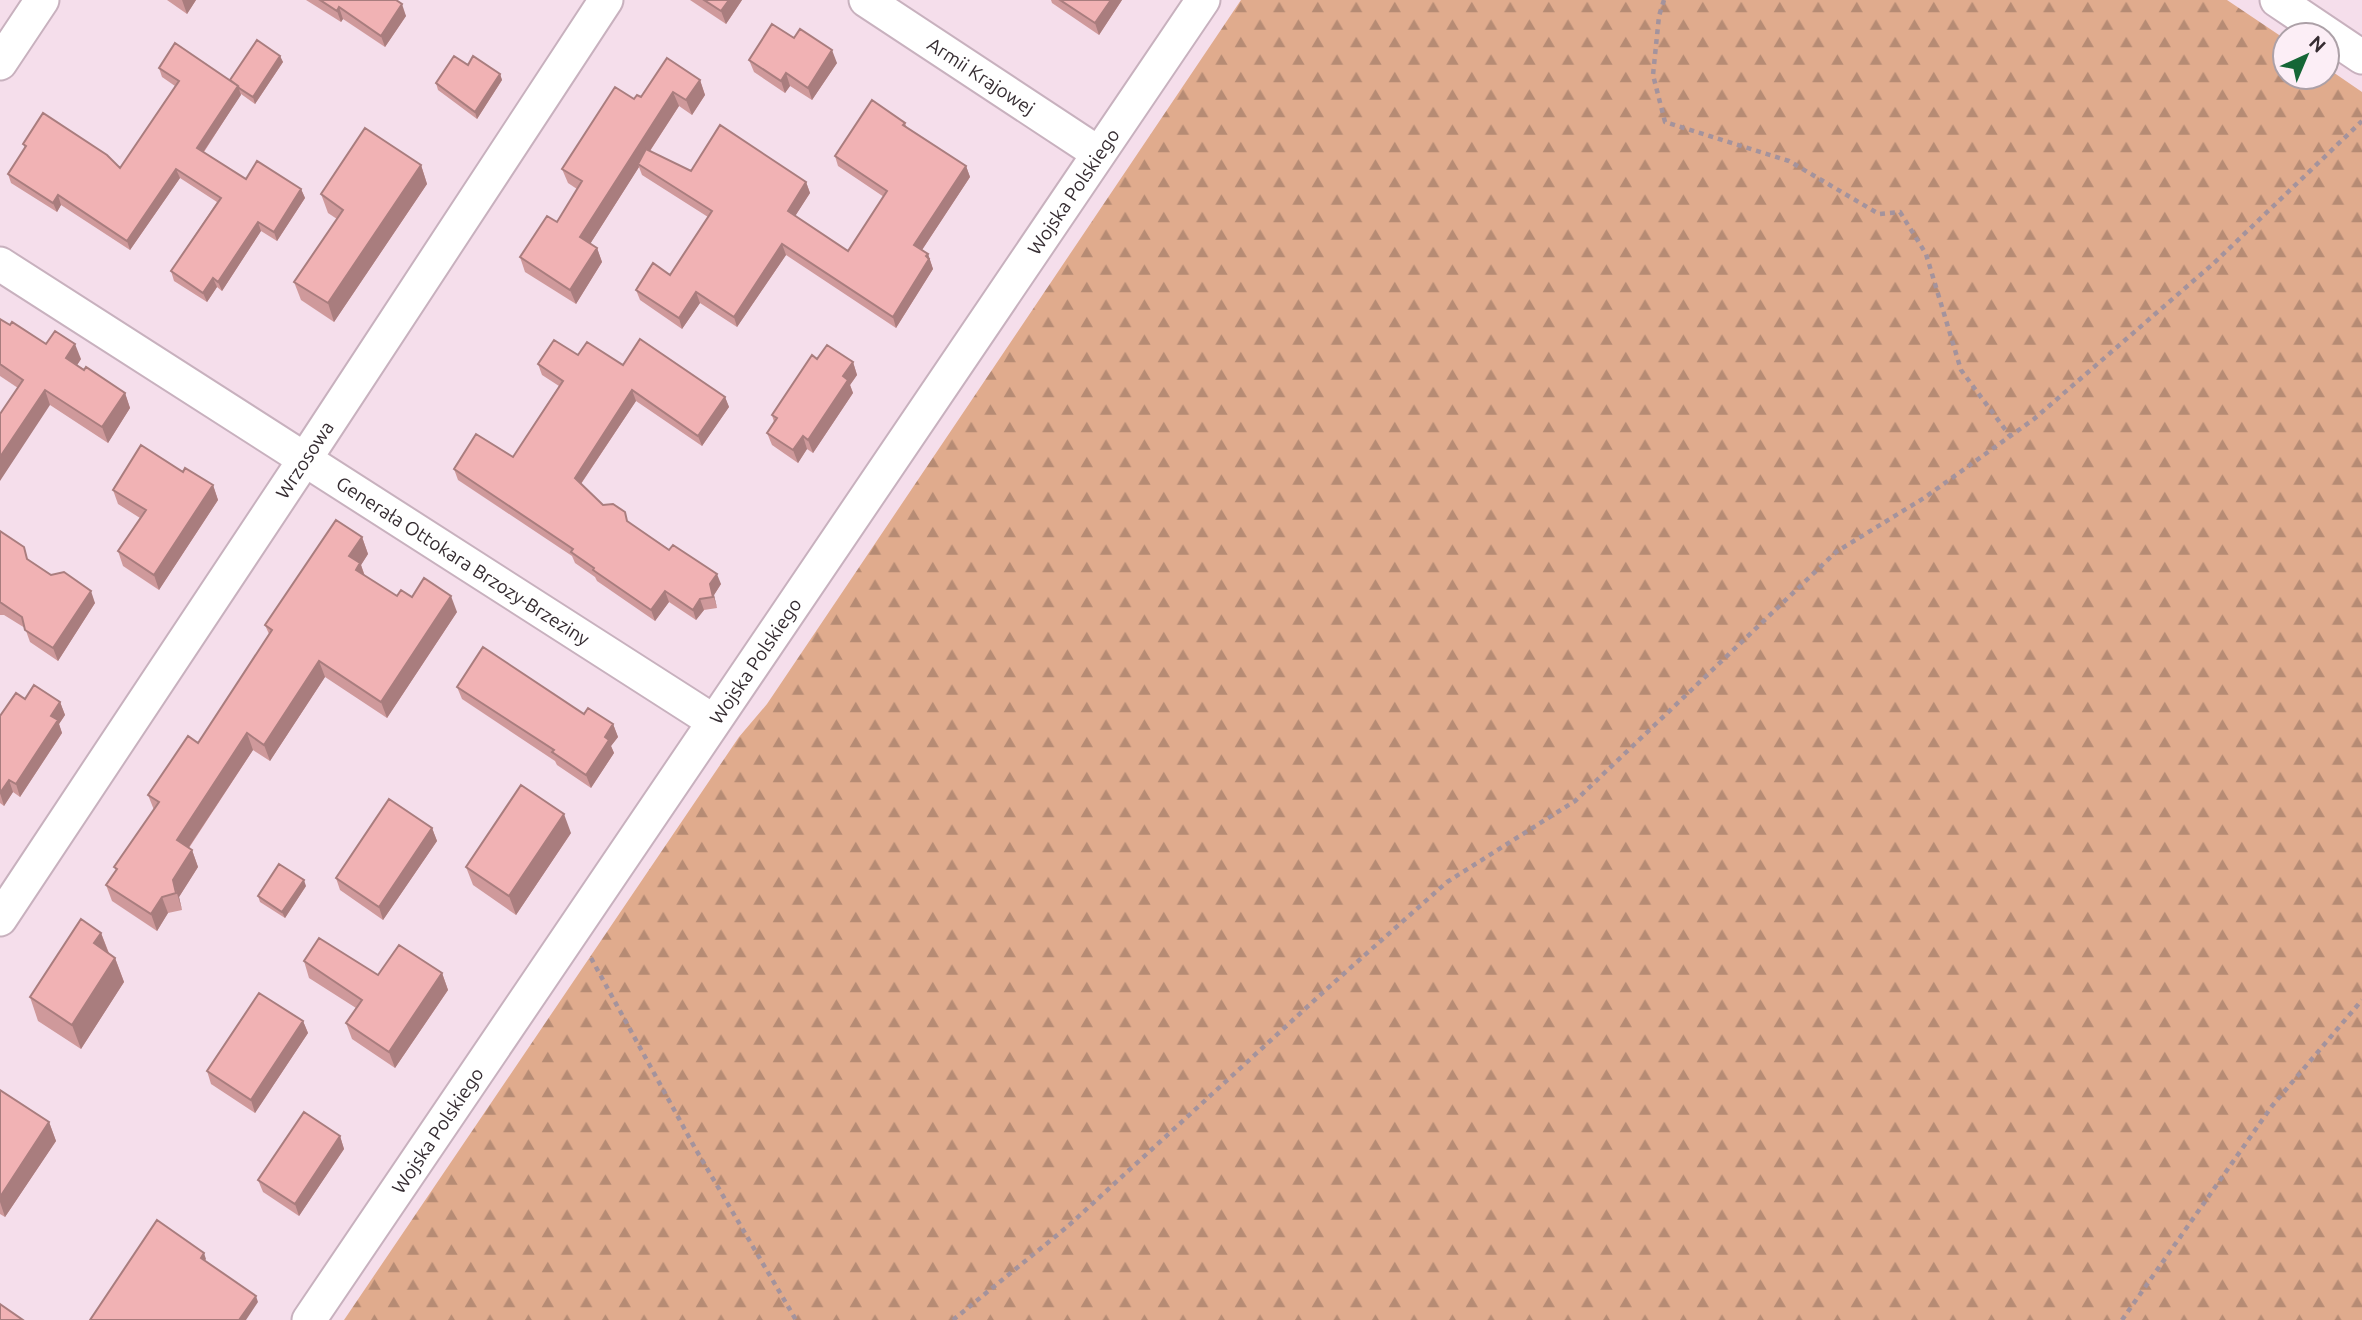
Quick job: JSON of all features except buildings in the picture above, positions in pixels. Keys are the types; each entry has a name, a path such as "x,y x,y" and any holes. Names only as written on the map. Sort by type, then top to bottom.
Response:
{"street":[{"path":"0,63 42,0"},
{"name":"Wrzosowa","path":"0,919 606,0"},
{"name":"Armii Krajowej","path":"866,0 1098,153"},
{"name":"Wojska Polskiego","path":"309,1320 1203,0"},
{"path":"2277,0 2362,57"},
{"name":"Generała Ottokara Brzozy-Brzeziny","path":"0,264 713,721"}],"path":[{"path":"1664,0 1653,75 1665,122 1789,161 1879,214 1900,212 1926,254 1961,370 2010,436"},
{"path":"953,1320 1067,1227 1447,882 1575,801 1836,552 1924,498 2044,411 2214,263 2362,121"},
{"path":"590,957 695,1148 796,1320"},
{"path":"2122,1320 2272,1106 2362,1000"}],"green space":[{"path":"1241,0 2227,0 2271,30 2271,91 2341,91 2341,78 2362,92 2362,1320 344,1320 739,737 767,704"}]}
